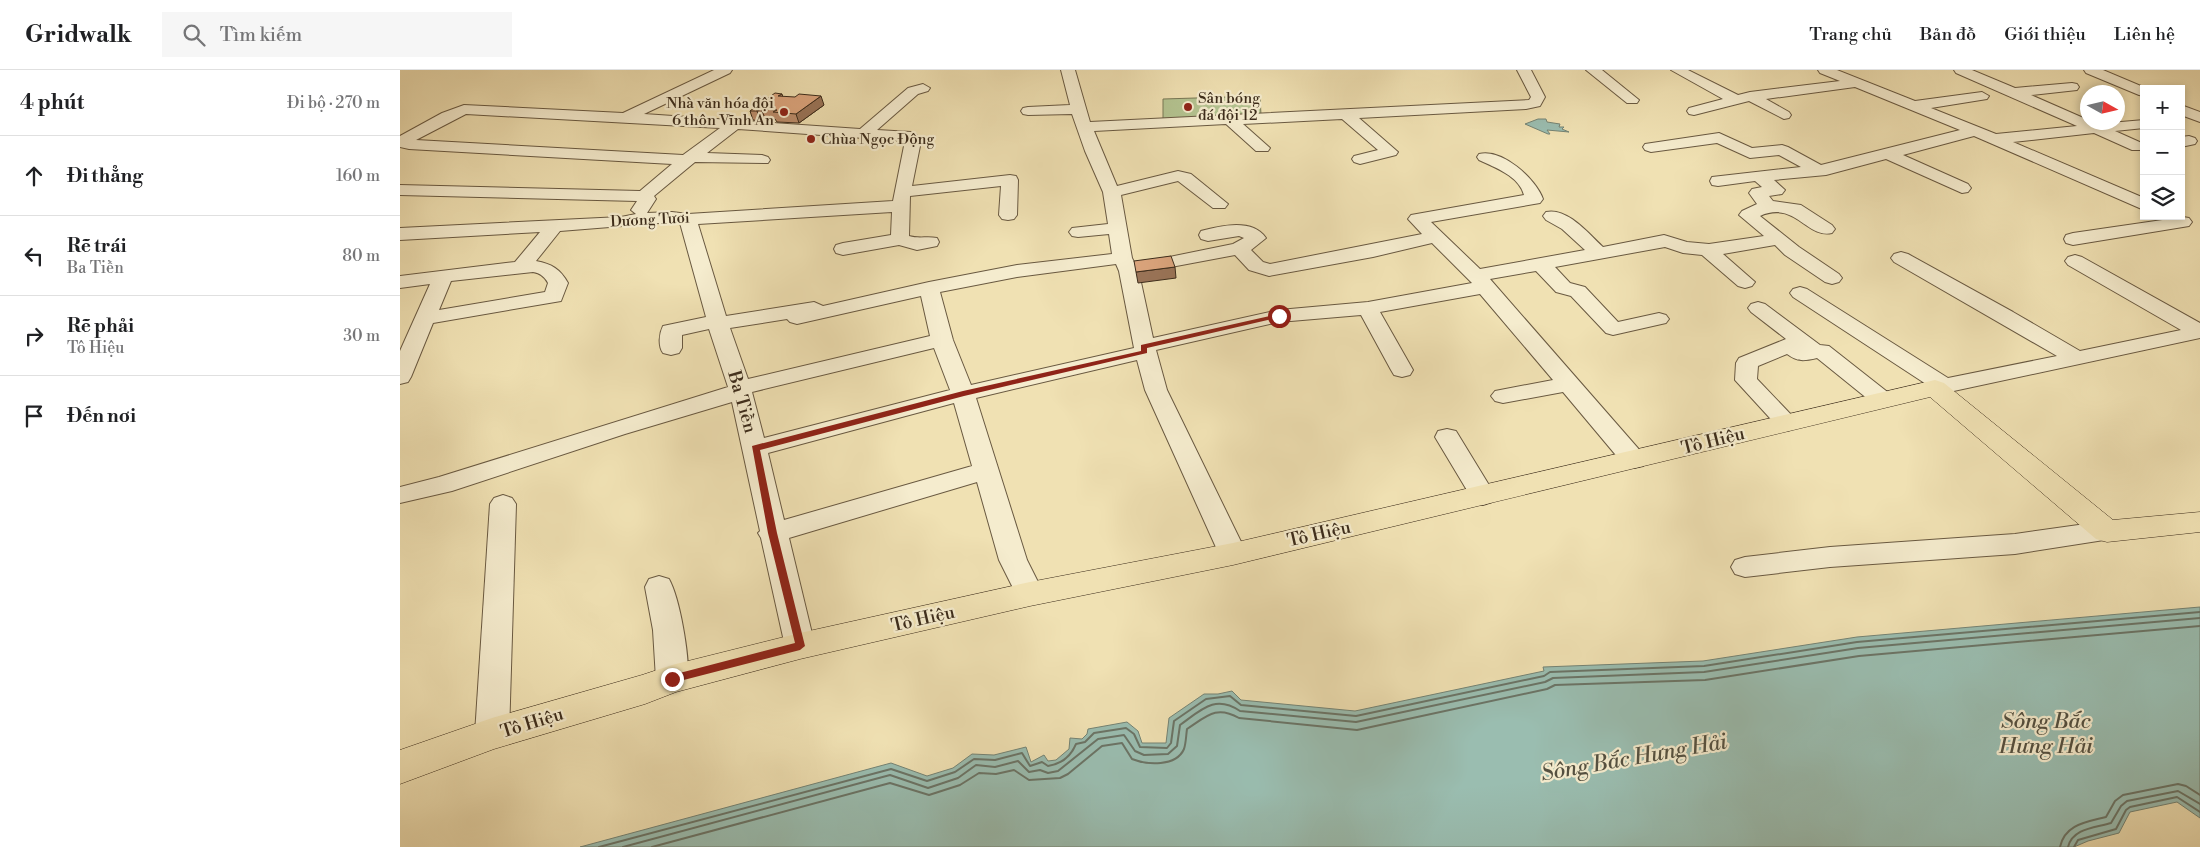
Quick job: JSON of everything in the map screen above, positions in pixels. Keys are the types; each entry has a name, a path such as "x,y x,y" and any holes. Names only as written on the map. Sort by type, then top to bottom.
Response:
{"main road":[{"name":"Tô Hiệu","path":"400,767 492,734 645,689 672,679 800,646 1030,594 1233,554 1939,386"},
{"path":"1939,386 2106,531 2200,522"}],"street":[{"path":"623,119 724,70"},
{"path":"1068,70 1093,151 1112,192 1125,265 1144,349 1156,390 1233,554"},
{"path":"1028,111 1082,118 1228,119 1519,106 1535,103 1538,97 1524,70"},
{"path":"1593,70 1632,100"},
{"path":"1678,70 1734,99"},
{"path":"1825,70 1974,131 2140,203"},
{"path":"1960,70 2080,122"},
{"path":"2091,70 2140,90"},
{"path":"1694,112 1731,102 1734,99 1750,96 1856,83"},
{"path":"2013,93 2072,87"},
{"path":"864,133 913,91 923,88"},
{"path":"1798,90 1814,98"},
{"path":"1888,96 1930,92"},
{"path":"1750,96 1784,115"},
{"path":"1911,106 1982,96"},
{"path":"762,160 409,144 402,141 447,116 464,109 906,135 912,138 902,199 900,240"},
{"path":"1410,111 1420,124"},
{"path":"2185,111 2200,118"},
{"path":"1345,114 1356,130 1390,152 1360,159"},
{"path":"1228,119 1262,148"},
{"path":"400,190 542,195 644,196 689,158 735,124"},
{"path":"1700,127 1750,154 1782,150 1819,171"},
{"path":"2125,128 2138,127"},
{"path":"1994,140 2086,130"},
{"path":"2097,130 2138,147"},
{"path":"1718,181 1819,171 1890,155 1974,131"},
{"path":"1651,147 1719,138"},
{"path":"1890,155 1962,188"},
{"path":"1485,157 1508,167 1518,174 1534,199 1417,218 1480,282 1634,460"},
{"path":"1112,192 1178,176 1186,178 1219,204"},
{"path":"1759,176 1776,190 1758,193 1766,206"},
{"name":"Dương Tươi","path":"400,234 621,222 635,219 688,218 902,199 1010,180 1008,214"},
{"path":"635,219 647,199 644,196"},
{"path":"1826,229 1795,209 1766,206 1748,215 1792,251 1832,278"},
{"path":"1552,216 1568,225 1599,253"},
{"name":"Ba Tiền","path":"688,218 740,390 800,646"},
{"path":"2073,239 2171,220"},
{"path":"2178,220 2200,230"},
{"path":"521,267 555,225"},
{"path":"1078,232 1119,228"},
{"path":"797,318 929,288 1033,269 1125,265 1239,249 1256,238 1242,230 1208,235"},
{"path":"1239,249 1256,266 1269,270 1373,251 1435,237"},
{"path":"755,448 963,394 1279,316 1368,308 1480,282 1541,264 1664,240 1673,242 1683,248 1706,248 1730,247 1779,239"},
{"path":"843,250 900,240 917,244 930,242"},
{"path":"1706,248 1745,282"},
{"path":"1901,258 2006,316 2078,359"},
{"path":"2075,262 2200,332"},
{"path":"1541,264 1563,288 1578,291 1613,329 1659,319"},
{"path":"400,282 521,267 542,267 551,273 558,283 548,316"},
{"path":"400,377 434,296 445,276"},
{"path":"929,288 942,340 963,394 1013,560 1030,594"},
{"path":"1800,293 1939,386 2078,359 2200,332"},
{"path":"671,348 671,331 888,294"},
{"path":"426,318 554,297"},
{"path":"1368,308 1402,370"},
{"path":"1758,308 1818,352"},
{"path":"402,495 443,485 740,390 942,340"},
{"path":"1787,422 1746,380 1748,363 1790,345 1803,355 1821,351 1882,399"},
{"path":"1503,396 1568,384"},
{"path":"1447,437 1483,496"},
{"path":"772,533 985,471"},
{"path":"492,734 503,504"},
{"path":"1744,567 1830,557 2016,544 2106,531"},
{"path":"659,587 668,630 672,679"}],"green space":[{"path":"1260,96 1261,115 1163,120 1163,99"}],"water":[{"path":"1538,119 1546,119 1547,122 1560,124 1559,127 1564,127 1562,129 1569,132 1547,130 1550,134 1548,134 1525,124"},
{"name":"Sông Bắc Hưng Hải","path":"2200,607 2200,818 2177,802 2130,812 2119,833 2088,841 2074,847 580,847 891,763 927,776 953,768 972,754 994,755 1026,747 1031,762 1044,755 1048,761 1056,760 1069,749 1070,738 1082,739 1087,734 1088,729 1127,722 1138,731 1142,743 1166,743 1169,718 1204,694 1232,691 1241,700 1355,711 1544,671 1543,667 1703,661 1857,637"}],"building":[{"path":"775,93 782,94 778,96 795,97 799,94 821,96 796,114 773,112 777,110 761,109 750,111"},
{"path":"1171,256 1175,267 1136,272 1134,261"}],"place":[{"name":"Sân bóng đá đội 12","path":"1188,107"},
{"name":"Nhà văn hóa đội 6 thôn Vĩnh An","path":"784,112"},
{"name":"Chùa Ngọc Động","path":"811,139"}],"route":[{"path":"672,679 800,646 772,533 755,448 963,394 1145,352 1144,346 1279,316"}]}
